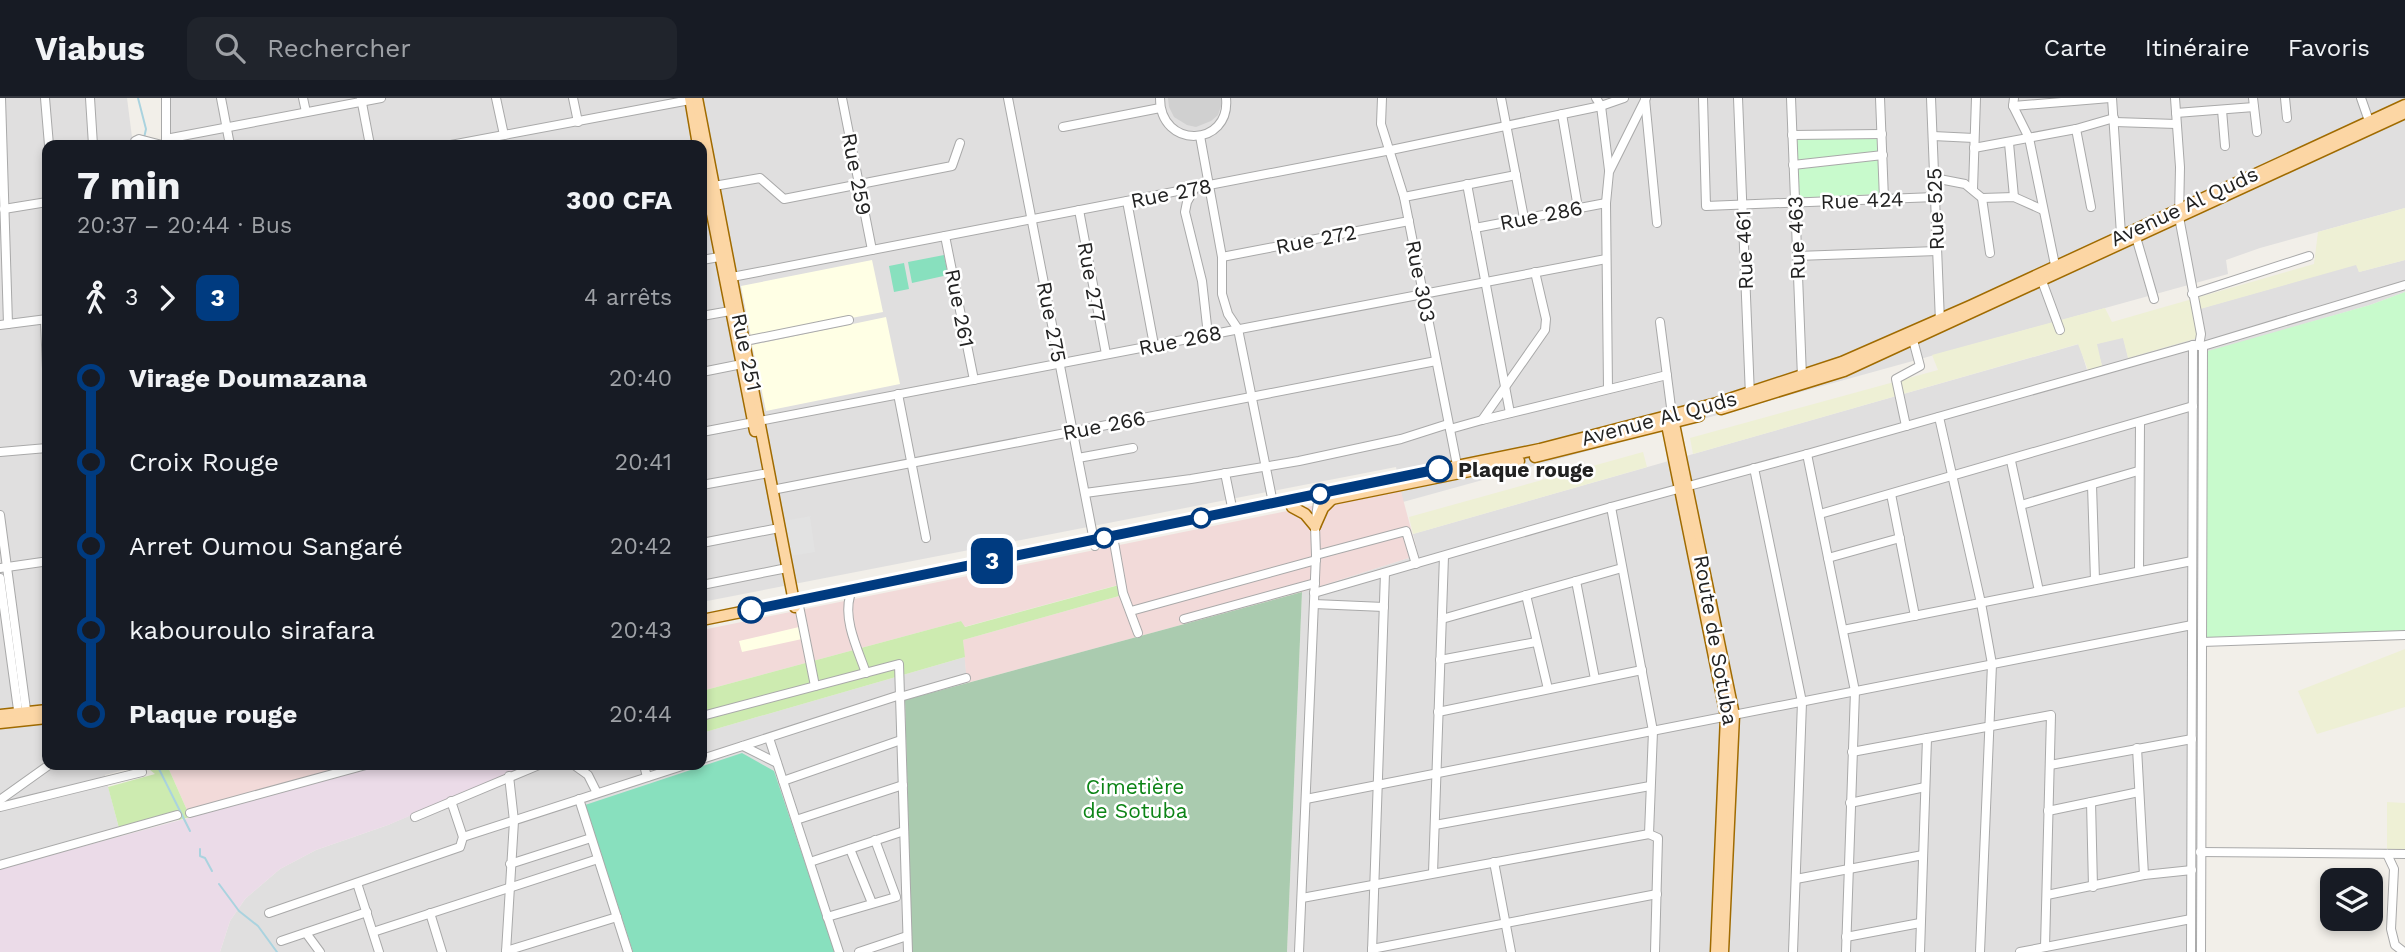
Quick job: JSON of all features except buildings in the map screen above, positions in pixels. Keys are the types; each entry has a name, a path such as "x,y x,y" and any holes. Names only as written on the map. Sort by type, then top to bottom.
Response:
{"main road":[{"path":"695,99 698,140"},
{"name":"Rue 251","path":"695,99 704,140"},
{"name":"Avenue Al Quds","path":"1751,397 2042,281 2369,121 2404,108"},
{"name":"Avenue Al Quds","path":"793,605 850,596 1273,503 1333,499 1544,456 1844,372 1913,340 1940,323 2055,265 2121,234 2180,212 2404,108"},
{"name":"Rue 251","path":"707,154 745,341 746,364"},
{"name":"Rue 251","path":"707,209 730,311 746,364 793,605"},
{"name":"Avenue Al Quds","path":"707,621 1095,543 1114,542 1292,507 1318,498 1457,465 1670,420"},
{"name":"Route de Sotuba","path":"1670,420 1730,716 1723,952"},
{"name":"Rue 251","path":"757,421 763,474 782,569 793,605"},
{"path":"1292,507 1305,514 1315,526 1323,508 1333,499"},
{"path":"0,723 42,711"},
{"path":"0,715 42,718"},
{"name":"Route de Sotuba","path":"1716,952 1730,716"}],"street":[{"path":"1,98 4,324 42,319"},
{"path":"46,98 49,140"},
{"path":"90,98 93,140"},
{"path":"165,140 166,98"},
{"path":"221,98 229,140"},
{"path":"303,98 306,112"},
{"path":"177,140 381,98"},
{"path":"496,98 504,135"},
{"path":"573,98 578,122"},
{"name":"Rue 259","path":"842,98 872,250"},
{"name":"Rue 275","path":"1008,98 1095,543"},
{"path":"1160,98 1160,108 1170,127 1189,136 1200,136 1219,125 1224,116 1226,98"},
{"name":"Rue 303","path":"1382,98 1381,124 1404,197 1457,465"},
{"path":"1502,98 1524,218"},
{"name":"Rue 278","path":"732,277 1391,150 1562,114 1598,102 1624,98"},
{"name":"Rue 424","path":"1703,98 1706,206 1935,197"},
{"name":"Rue 461","path":"1738,98 1751,397"},
{"name":"Rue 463","path":"1791,98 1802,377"},
{"path":"1880,98 1884,199"},
{"name":"Rue 525","path":"1931,98 1940,323"},
{"path":"1973,188 1976,98"},
{"path":"2055,265 2029,138 2014,102 2111,98 2115,120 2121,234"},
{"path":"2175,98 2180,212 2201,334 2193,407 2191,952"},
{"path":"2285,98 2287,118"},
{"path":"2361,98 2369,121"},
{"path":"478,140 695,99"},
{"path":"1609,172 1645,99"},
{"path":"1645,99 1657,223"},
{"path":"361,100 369,140"},
{"path":"1598,102 1609,172 1606,203 1608,389"},
{"path":"2176,113 2222,110 2253,102 2257,132"},
{"path":"1063,127 1160,108"},
{"path":"2222,110 2225,146"},
{"path":"1562,114 1578,208"},
{"path":"1974,148 2115,120 2176,124"},
{"path":"2076,129 2091,207"},
{"path":"1792,135 1882,134"},
{"path":"1200,136 1222,257 1222,294 1228,314 1238,329 1273,503"},
{"path":"1933,136 1974,138"},
{"path":"714,186 761,178 784,199 952,166 960,143"},
{"path":"2009,143 2014,197"},
{"path":"1793,164 1882,155"},
{"path":"1404,197 1516,175"},
{"path":"1934,177 1965,184 1982,198 1990,253"},
{"path":"1467,184 1510,412"},
{"path":"1195,188 1186,202 1185,212 1202,281 1208,335"},
{"path":"1982,198 2014,197 2043,210"},
{"path":"1127,201 1154,345"},
{"path":"4,209 42,203"},
{"name":"Rue 286","path":"1475,228 1606,203"},
{"name":"Rue 277","path":"1079,210 1105,354"},
{"name":"Rue 272","path":"1222,257 1409,221"},
{"name":"Rue 261","path":"945,236 974,380"},
{"path":"2136,237 2154,299"},
{"path":"1797,256 1937,251"},
{"path":"2192,293 2309,256"},
{"path":"707,259 719,257"},
{"name":"Rue 268","path":"707,431 1606,259"},
{"path":"1482,419 1545,330 1546,319 1535,272"},
{"path":"2042,281 2060,330"},
{"path":"1314,593 1611,507 2198,346 2405,285"},
{"path":"707,315 730,311"},
{"path":"745,341 849,320"},
{"path":"1660,322 1670,420"},
{"path":"1906,426 1896,379 1920,366 1913,340"},
{"path":"2198,346 2202,642 2201,952"},
{"name":"Rue 266","path":"772,490 1436,361"},
{"path":"707,371 746,364"},
{"path":"1085,493 1192,480 1401,439 1667,375"},
{"path":"898,394 926,538"},
{"path":"1820,514 2193,407"},
{"path":"1939,417 1992,664 1980,952"},
{"path":"2139,571 2140,423"},
{"path":"0,452 42,448"},
{"path":"1078,458 1133,448"},
{"path":"1807,454 1855,691 1846,952"},
{"path":"2011,461 2039,591"},
{"path":"1754,468 1802,702 1793,952"},
{"path":"2021,505 2138,471"},
{"path":"1225,473 1233,512"},
{"path":"707,484 763,474"},
{"path":"2092,485 2095,580"},
{"path":"1891,494 1915,616"},
{"path":"1299,952 1318,498"},
{"path":"1611,507 1653,731 1649,834"},
{"path":"0,515 23,717"},
{"path":"707,542 774,529"},
{"path":"1131,611 1406,531 1416,564"},
{"path":"1828,558 1900,538"},
{"path":"1114,542 1124,593 1138,633"},
{"path":"1433,873 1444,556"},
{"path":"1843,631 2192,561"},
{"path":"4,567 42,562"},
{"path":"1441,619 1622,568"},
{"path":"707,584 782,569"},
{"path":"1385,573 1372,951 1657,894"},
{"path":"0,578 23,717"},
{"path":"1576,581 1595,679"},
{"path":"1184,619 1315,583"},
{"path":"1526,595 1548,689"},
{"path":"850,596 847,606 852,632 866,673"},
{"path":"1314,604 1384,607"},
{"path":"793,605 815,686"},
{"path":"1306,799 2192,625"},
{"path":"2202,642 2405,635"},
{"path":"1440,660 1536,642"},
{"path":"707,715 899,664 908,952"},
{"path":"1438,712 1642,670"},
{"path":"707,758 900,696 966,678"},
{"path":"1852,752 2051,715 2045,947"},
{"path":"769,738 839,952"},
{"path":"1920,952 1927,738"},
{"path":"2050,765 2192,739"},
{"path":"783,781 901,740"},
{"path":"743,746 777,763"},
{"path":"2137,748 2144,876"},
{"path":"0,800 42,769"},
{"path":"190,813 348,770"},
{"path":"415,817 525,770"},
{"path":"581,770 588,775 597,793"},
{"path":"645,770 647,777"},
{"path":"463,837 669,770"},
{"path":"0,807 142,772"},
{"path":"509,776 514,821 506,952 617,917"},
{"path":"796,820 902,785"},
{"path":"1435,825 1650,786"},
{"path":"1850,803 1925,787"},
{"path":"2048,811 2139,792"},
{"path":"579,799 628,952"},
{"path":"269,913 460,847 463,837 451,801"},
{"path":"2091,802 2093,887"},
{"path":"0,865 177,815"},
{"path":"810,862 904,831"},
{"path":"1302,898 1649,834 1658,838 1655,952"},
{"path":"510,864 592,838"},
{"path":"827,916 895,897 875,840"},
{"path":"850,849 873,902"},
{"path":"2200,852 2405,855"},
{"path":"2387,854 2394,869 2391,929 2395,944 2404,952"},
{"path":"1796,879 1923,855"},
{"path":"373,932 598,859"},
{"path":"1494,862 1511,952"},
{"path":"2047,895 2144,876 2192,870"},
{"path":"357,883 379,952"},
{"path":"281,941 366,912"},
{"path":"430,913 442,952"},
{"path":"2020,952 2191,919"},
{"path":"1846,937 1920,923"},
{"path":"306,933 320,952"},
{"path":"859,952 907,936"}],"shaded area":[{"path":"0,98 127,98 132,140 42,140 42,770 124,770 105,775 121,836 0,869"},
{"path":"171,98 2405,98 2405,208 2226,260 2228,274 1403,502 1396,467 707,601 707,140 168,140"},
{"path":"1168,98 1222,98 1222,103 1218,115 1196,127 1174,117"},
{"path":"2405,208 2405,260 2359,272 2356,265 2193,311 2198,338 2128,358 2123,338 2097,344 2102,366 2088,370 2078,344 1693,454 1690,438 1938,370 1932,355 2105,308 2112,322 2314,264 2318,232"},
{"path":"872,260 883,312 751,337 741,286"},
{"path":"2405,260 2405,292 2370,305 2208,352 2200,952 1287,952 1302,592 1418,555 1413,534 2079,344 2087,370 2102,366 2096,344 2123,337 2128,357 2192,311 2357,264 2359,272"},
{"path":"886,317 900,384 766,411 752,345"},
{"path":"1643,452 1647,467 1413,534 1409,517"},
{"path":"1400,488 1418,555 1302,592 967,683 963,640 1119,596 1118,585 964,627 961,621 707,690 707,629"},
{"path":"812,516 815,552 790,556 783,521"},
{"path":"799,627 802,639 742,652 739,641"},
{"path":"2405,649 2405,707 2317,734 2298,691"},
{"path":"965,657 967,683 905,701 912,952 220,952 230,921 245,899 280,869 316,850 388,825 515,770 707,770 707,732"},
{"path":"169,770 364,770 190,817"},
{"path":"365,770 519,770 388,825 316,850 280,869 245,899 230,921 220,952 0,952 0,869"},
{"path":"2387,802 2405,803 2405,851 2387,850"}],"green space":[{"path":"1879,137 1879,194 1797,198 1793,139"},
{"path":"944,255 948,275 912,283 908,262"},
{"path":"904,263 909,289 894,292 889,266"},
{"path":"2405,292 2405,632 2204,638 2208,351 2370,305"},
{"path":"1119,585 1119,596 963,640 965,657 707,732 707,690 961,621 965,627"},
{"name":"Cimetière de Sotuba","path":"1302,592 1287,952 912,952 905,700"},
{"path":"742,753 774,771 835,952 633,952 585,805 691,770 707,770 707,765"},
{"path":"150,770 169,770 190,817 179,820 175,813 119,828 108,787 155,774"}],"waterway":[{"path":"138,98 146,129 144,138"},
{"path":"160,770 190,831"},
{"path":"200,849 200,856 205,858 212,871"},
{"path":"219,884 239,911 258,926 277,952"}],"bus line":[{"name":"3","path":"751,610 1439,469"}],"place":[{"name":"Plaque rouge","path":"1439,469"}]}
